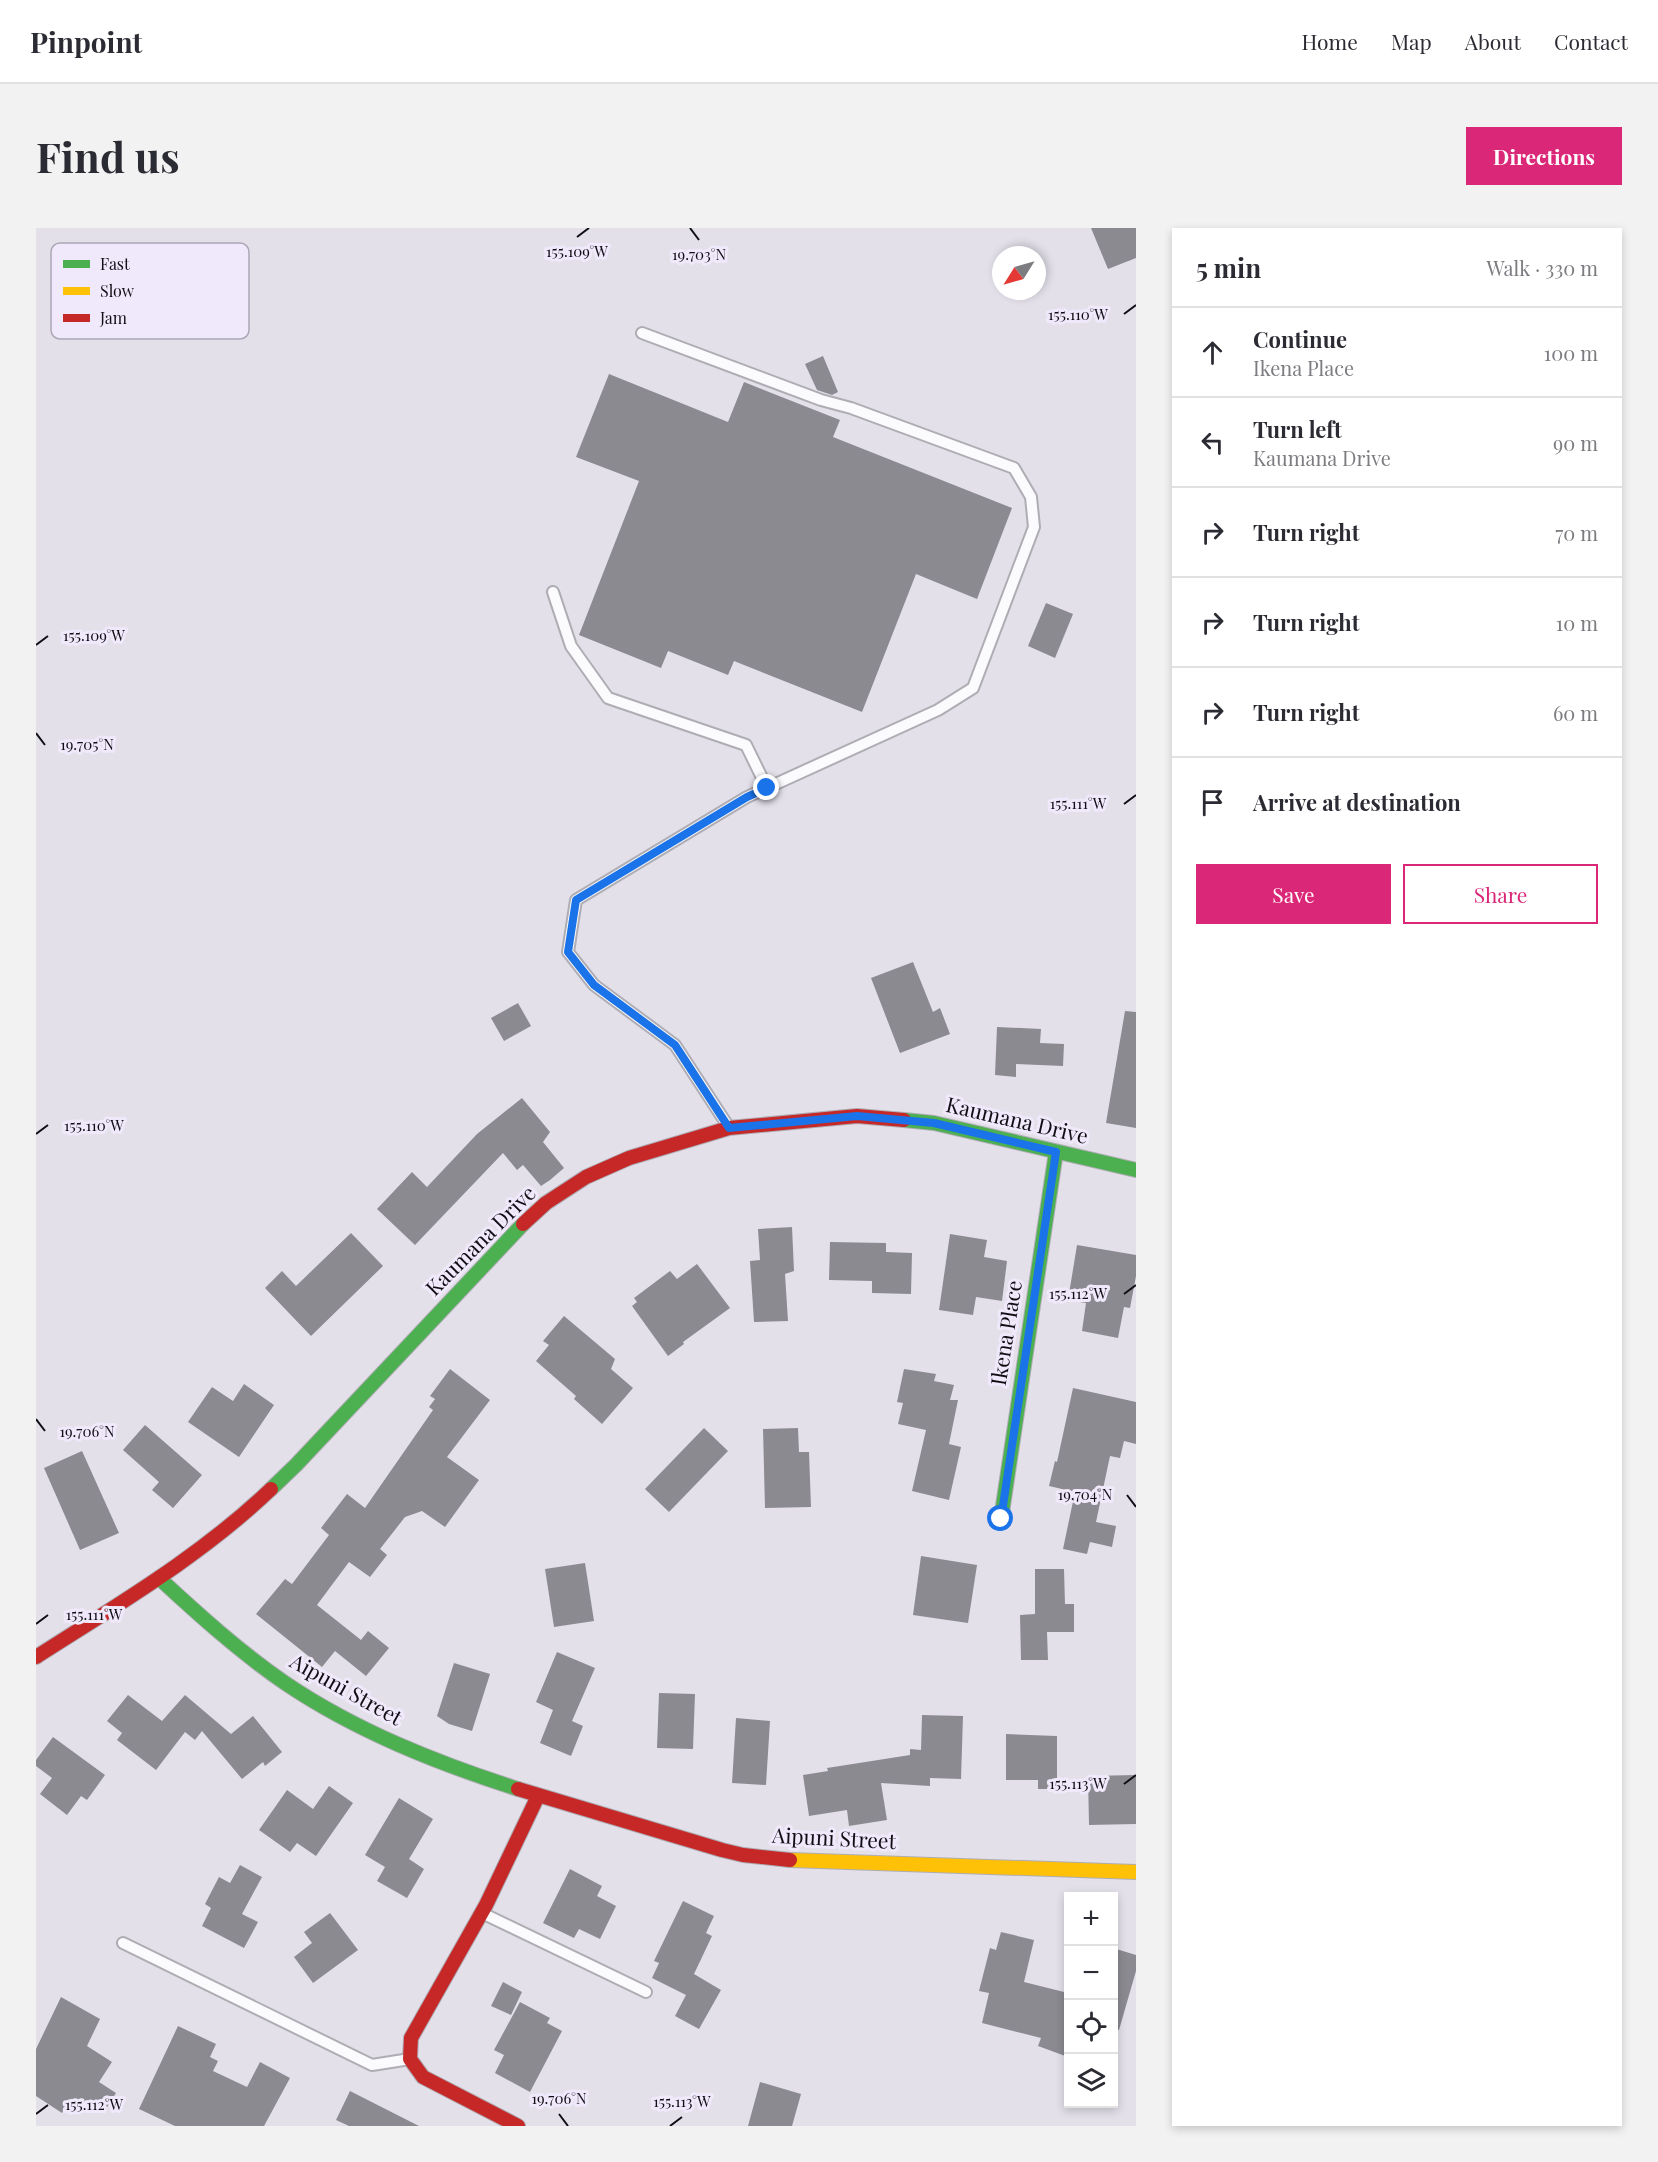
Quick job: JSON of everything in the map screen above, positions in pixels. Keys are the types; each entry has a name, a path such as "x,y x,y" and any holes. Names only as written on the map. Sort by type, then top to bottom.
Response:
{"street":[{"name":"Kaumana Drive","path":"36,1657 159,1578 250,1509 296,1465 511,1235 546,1203 586,1177 629,1158 729,1128 857,1116 934,1123 1136,1170"},
{"name":"Ikena Place","path":"1001,1519 1056,1152"},
{"name":"Aipuni Street","path":"159,1578 206,1621 306,1697 373,1732 459,1768 538,1796 739,1854 787,1860 1136,1872"},
{"path":"518,2126 423,2078 410,2059 411,2038 482,1913 538,1796"}],"lane":[{"path":"642,333 820,400 851,408 1014,468 1031,496 1034,527 974,688 938,710 747,797 576,900 568,952 594,985 675,1045 729,1128"},
{"path":"553,592 571,646 608,698 746,745 767,788"},
{"path":"482,1913 646,1992"},
{"path":"123,1943 372,2065 410,2059"}],"building":[{"path":"1091,228 1136,228 1136,258 1108,269"},
{"path":"823,356 838,392 832,395 817,390 805,364"},
{"path":"609,374 728,422 744,382 840,420 833,437 1012,508 977,599 916,574 862,712 734,661 728,675 668,651 661,668 579,635 639,481 576,457"},
{"path":"1046,603 1073,614 1055,658 1028,646"},
{"path":"913,962 933,1012 940,1008 950,1034 900,1053 871,978"},
{"path":"518,1003 531,1026 504,1041 491,1018"},
{"path":"1125,1011 1136,1012 1136,1128 1106,1123"},
{"path":"997,1027 1041,1029 1040,1043 1064,1044 1063,1066 1016,1064 1016,1077 995,1075"},
{"path":"522,1098 550,1132 543,1142 564,1168 550,1180 541,1186 523,1165 517,1170 503,1153 415,1245 377,1209 412,1172 427,1187 477,1134"},
{"path":"792,1227 794,1271 785,1274 788,1321 754,1322 750,1261 760,1260 758,1229"},
{"path":"351,1233 383,1266 311,1336 265,1288 282,1271 296,1286"},
{"path":"950,1234 987,1240 984,1257 1007,1261 1002,1301 976,1297 973,1315 939,1310"},
{"path":"830,1242 886,1243 886,1252 912,1253 911,1294 872,1293 872,1281 829,1280"},
{"path":"1077,1245 1136,1255 1136,1276 1130,1308 1124,1307 1118,1338 1082,1331 1086,1303 1068,1300"},
{"path":"697,1264 730,1308 683,1342 684,1344 668,1356 632,1306 637,1302 634,1298 670,1271 677,1279"},
{"path":"564,1316 615,1359 611,1369 633,1388 602,1424 574,1399 576,1396 536,1361 549,1345 543,1341"},
{"path":"450,1369 490,1400 447,1457 479,1480 445,1527 422,1511 405,1517 380,1549 387,1555 370,1577 349,1562 317,1605 361,1640 368,1631 389,1648 366,1676 335,1651 322,1667 256,1614 285,1579 292,1584 329,1535 321,1528 347,1494 365,1508 433,1410 429,1407 435,1399 430,1396"},
{"path":"904,1369 936,1374 934,1381 954,1385 950,1400 958,1400 949,1444 961,1447 949,1500 912,1491 926,1430 898,1424 903,1403 897,1402"},
{"path":"244,1384 274,1405 239,1457 188,1422 212,1387 233,1401"},
{"path":"1073,1388 1136,1402 1136,1444 1124,1441 1120,1458 1110,1456 1096,1522 1116,1526 1112,1547 1090,1542 1087,1554 1063,1549 1075,1492 1049,1486 1055,1461 1057,1462"},
{"path":"145,1425 202,1475 173,1508 152,1490 159,1482 123,1450"},
{"path":"704,1428 728,1451 669,1512 645,1489"},
{"path":"798,1428 799,1452 809,1452 811,1507 765,1508 763,1429"},
{"path":"82,1451 119,1533 80,1550 44,1468"},
{"path":"921,1556 977,1565 968,1623 913,1615"},
{"path":"585,1563 594,1621 554,1627 545,1569"},
{"path":"1035,1569 1064,1569 1065,1604 1074,1604 1074,1632 1047,1632 1048,1660 1021,1660 1020,1615 1035,1614"},
{"path":"557,1652 595,1668 572,1721 583,1726 571,1756 540,1743 553,1710 536,1702"},
{"path":"454,1663 490,1674 472,1731 449,1724 437,1716"},
{"path":"659,1693 695,1694 693,1749 657,1748"},
{"path":"128,1695 162,1721 185,1695 231,1734 253,1716 282,1752 265,1766 263,1762 242,1779 202,1731 195,1740 185,1732 156,1770 117,1740 122,1733 107,1721"},
{"path":"922,1715 963,1716 961,1779 930,1778 930,1786 881,1783 887,1820 849,1826 847,1810 809,1816 803,1775 828,1771 827,1768 910,1755 910,1749 921,1750"},
{"path":"736,1718 770,1721 766,1785 732,1783"},
{"path":"1006,1734 1057,1736 1057,1789 1038,1789 1038,1780 1006,1780"},
{"path":"53,1737 105,1775 87,1800 81,1796 67,1815 40,1794 52,1778 36,1766 36,1760"},
{"path":"1136,1775 1136,1824 1089,1825 1088,1776"},
{"path":"329,1786 353,1803 316,1856 297,1843 290,1852 259,1830 287,1790 313,1809"},
{"path":"399,1798 433,1819 409,1859 424,1869 407,1898 377,1881 385,1867 365,1855"},
{"path":"240,1865 262,1877 242,1914 258,1922 244,1948 202,1926 211,1908 205,1904 219,1877 230,1883"},
{"path":"570,1869 602,1886 597,1896 616,1906 600,1939 579,1929 574,1938 543,1923"},
{"path":"683,1901 714,1916 706,1933 712,1936 694,1974 721,1990 699,2029 675,2016 686,1995 652,1978 659,1963 654,1961"},
{"path":"330,1913 358,1950 313,1983 294,1957 312,1943 304,1932"},
{"path":"1001,1932 1034,1940 1024,1982 1064,1992 1064,2056 1038,2046 1041,2038 982,2023 989,1993 979,1991 990,1948 996,1950"},
{"path":"1118,1950 1136,1955 1136,1971 1119,2030"},
{"path":"503,1982 522,1992 511,2015 491,2006"},
{"path":"61,1997 100,2019 87,2046 112,2062 99,2082 116,2093 104,2112 86,2100 77,2114 65,2107 62,2113 36,2096 36,2049"},
{"path":"520,2002 550,2018 547,2023 562,2031 530,2092 495,2073 504,2055 494,2050"},
{"path":"178,2026 216,2044 210,2057 218,2061 213,2071 247,2087 260,2062 290,2078 264,2126 175,2126 139,2109"},
{"path":"760,2082 801,2094 792,2126 748,2126"},
{"path":"350,2091 419,2126 349,2126 336,2120"}],"traffic: fast":[{"path":"904,1120 934,1123 1136,1170"},
{"path":"1001,1519 1056,1152"},
{"path":"271,1489 523,1224"},
{"path":"159,1578 236,1646 268,1671 312,1700 369,1731 427,1757 518,1789"}],"traffic: slow":[{"path":"790,1860 1136,1872"}],"traffic: jam":[{"path":"523,1224 546,1203 586,1177 629,1158 729,1128 857,1116 904,1120"},
{"path":"36,1657 187,1558 271,1489"},
{"path":"518,1789 722,1850 743,1855 790,1860"},
{"path":"518,2126 423,2077 410,2059 411,2038 486,1905 538,1796"}],"route":[{"path":"767,788 747,797 576,900 568,952 594,985 675,1045 729,1128 857,1116 934,1123 1056,1152 1001,1519"}]}
